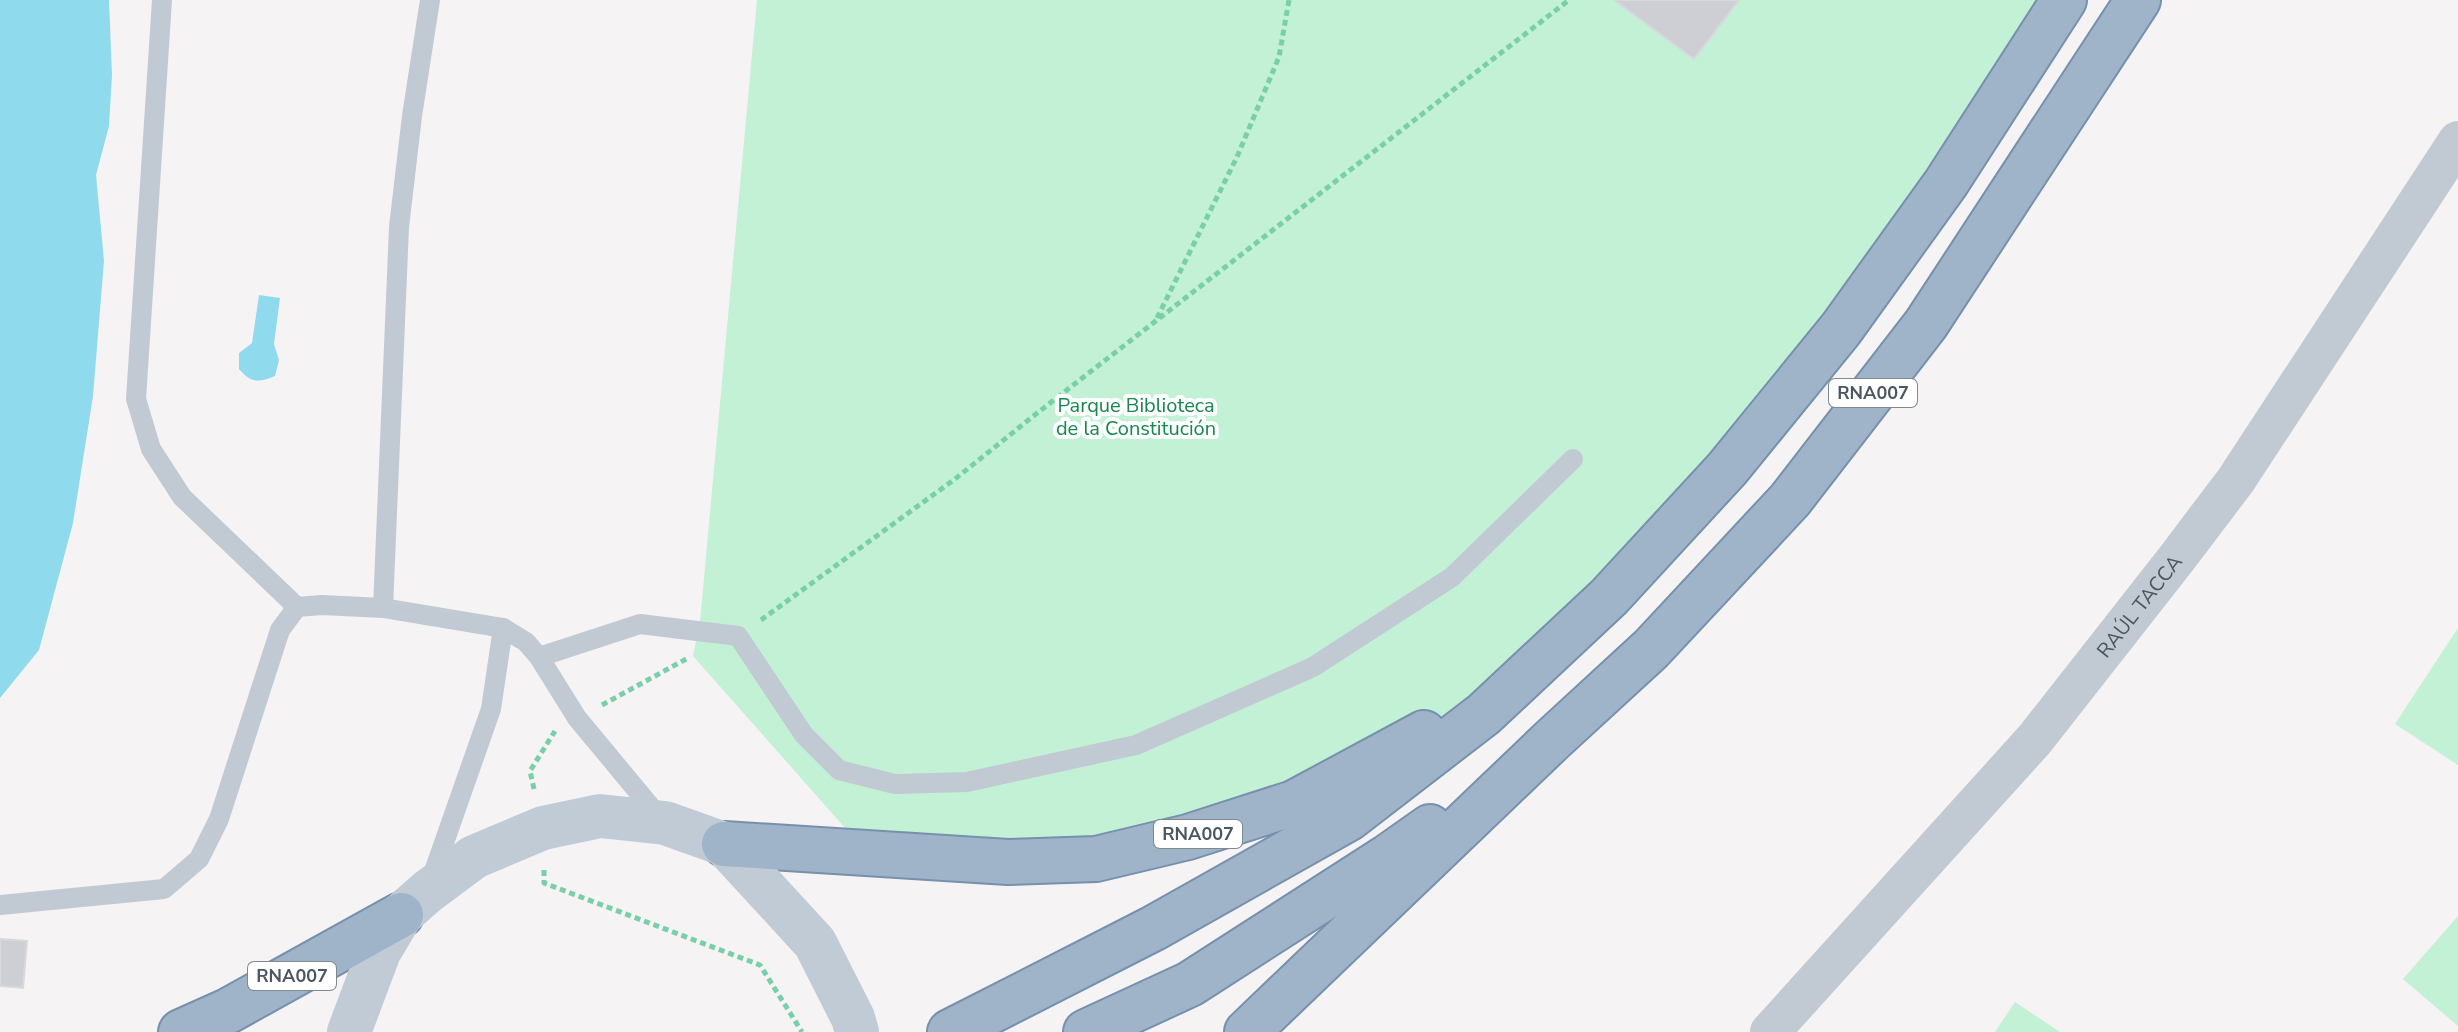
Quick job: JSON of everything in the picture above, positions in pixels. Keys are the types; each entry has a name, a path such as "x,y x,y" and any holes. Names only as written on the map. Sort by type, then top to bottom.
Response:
{"highway":[{"name":"RNA007","path":"956,1030 1154,928 1349,818 1484,714 1609,597 1727,469 1841,329 1946,183 2064,0"},
{"name":"RNA007","path":"1247,1032 1651,649 1790,500 1926,324 2138,0"},
{"name":"RNA007","path":"724,844 1008,862 1096,859 1188,837 1294,803 1437,726 1609,597"},
{"name":"RNA007","path":"1086,1032 1190,984 1386,858 1552,740"},
{"name":"RNA007","path":"181,1032 228,1011 414,904"}],"main road":[{"path":"349,1032 379,952 414,904 474,857 543,828 600,816 665,823 724,844 815,943 857,1032"}],"street":[{"name":"RAÚL TACCA","path":"1770,1032 2035,739 2177,558 2236,480 2458,141"}],"lane":[{"path":"162,0 136,399 151,449 182,497 297,607 383,608 503,628 526,642 539,657 577,718 665,823"},
{"path":"383,608 399,227 430,0"},
{"path":"539,657 640,624 738,636 804,735 839,770 895,784 967,782 1136,745 1313,667 1452,577 1573,459"},
{"path":"0,905 164,889 199,859 219,819 280,630 297,607"},
{"path":"414,904 491,709 503,628"}],"path":[{"path":"1155,322 1243,143 1279,57 1289,0"},
{"path":"802,1032 760,965 544,883 543,828 530,771 556,730 693,656 738,636 955,479 1569,0"}],"green space":[{"name":"Parque Biblioteca de la Constitución","path":"757,0 2064,0 1727,469 1437,726 1188,837 869,855 693,656 700,622"},
{"path":"2458,628 2458,765 2395,724"},
{"path":"2458,916 2458,1026 2403,979"},
{"path":"2015,1002 2060,1032 1995,1032"}],"water":[{"path":"0,0 109,0 112,75 109,126 96,175 104,261 93,396 73,523 39,650 0,698"},
{"path":"259,295 280,298 274,344 279,360 275,376 259,381 247,377 239,369 239,353 252,343"}],"building":[{"path":"1614,0 1739,0 1694,59"},
{"path":"0,939 27,941 23,988 0,986"}]}
